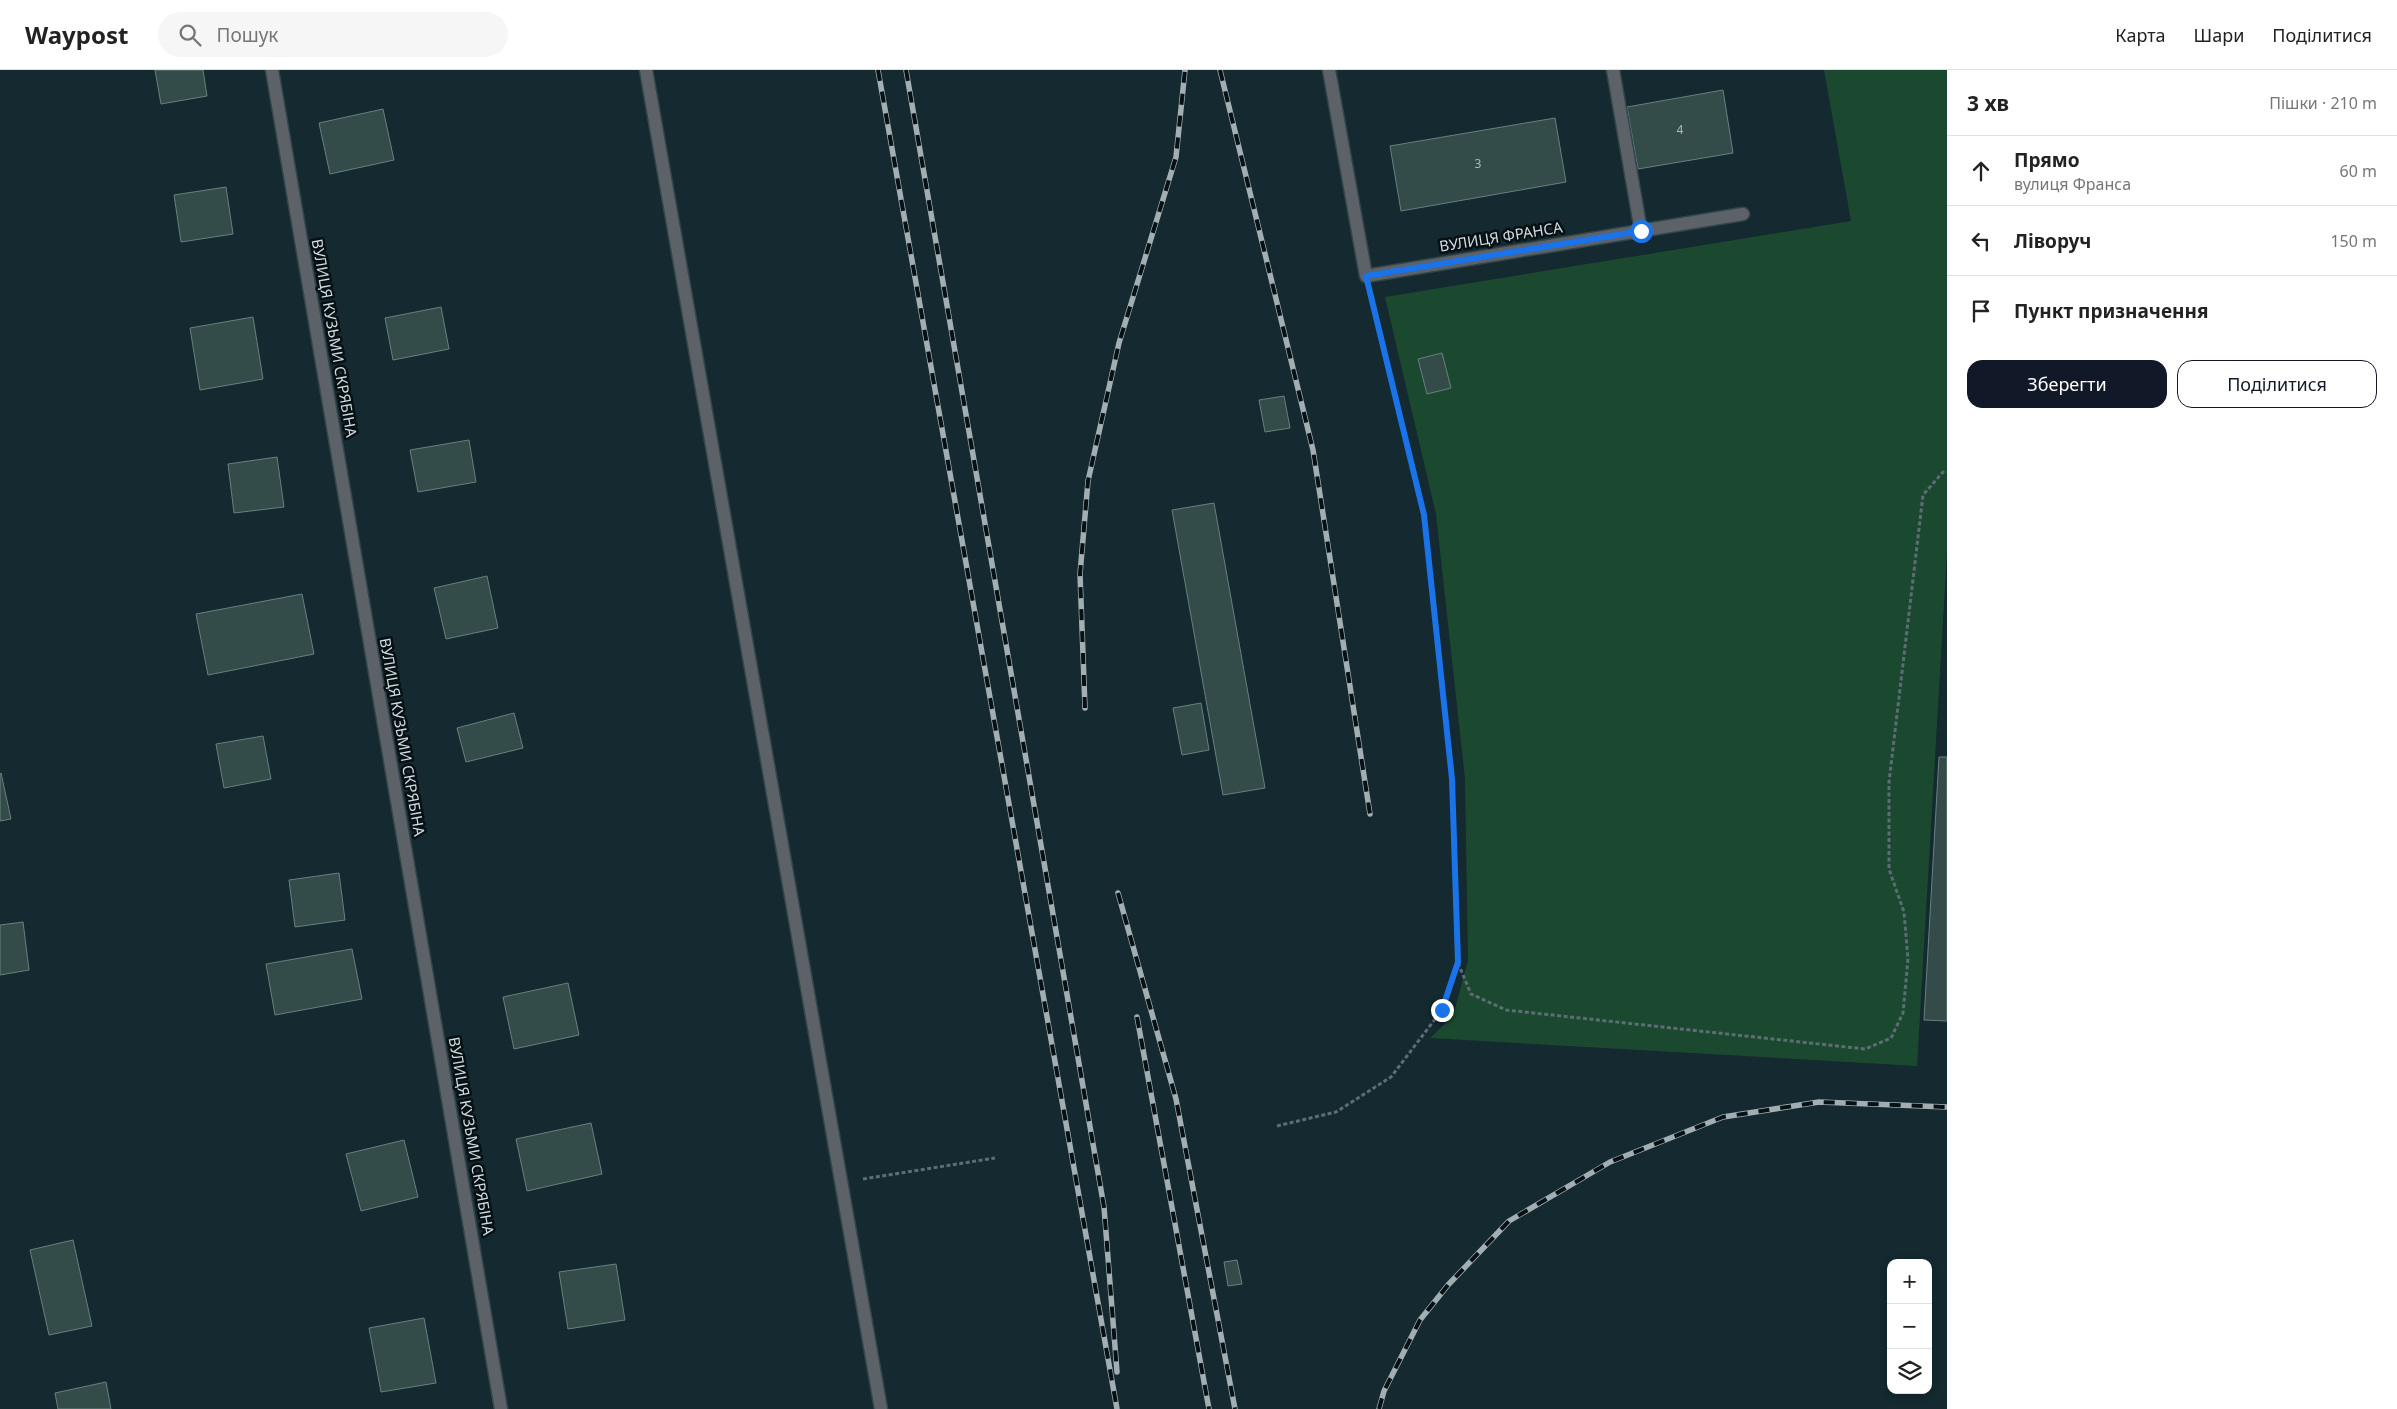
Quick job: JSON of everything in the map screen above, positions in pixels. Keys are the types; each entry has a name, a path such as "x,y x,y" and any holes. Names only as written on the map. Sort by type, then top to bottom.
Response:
{"street":[{"name":"ВУЛИЦЯ КУЗЬМИ СКРЯБІНА","path":"272,70 501,1409"},
{"path":"646,70 881,1409"},
{"path":"1328,70 1366,276"},
{"path":"1613,70 1641,231"},
{"name":"ВУЛИЦЯ ФРАНСА","path":"1366,276 1743,214"}],"path":[{"path":"1366,276 1424,515 1452,779 1458,962 1471,994 1506,1010 1865,1049 1891,1038 1903,1013 1908,959 1904,912 1889,869 1889,782 1923,495 1943,472 1947,472"},
{"path":"1277,1126 1336,1112 1391,1077 1442,1010 1458,962"},
{"path":"840,1183 995,1158"}],"green space":[{"path":"1824,70 1947,70 1947,552 1917,1066 1430,1038 1453,1016 1468,960 1465,779 1436,514 1385,297 1851,221"}],"building":[{"path":"155,70 203,70 207,96 161,104"},
{"path":"1723,90 1733,153 1638,169 1627,107"},
{"path":"383,109 394,160 330,174 319,123"},
{"path":"1555,118 1566,182 1401,211 1390,146"},
{"path":"226,187 233,234 181,242 174,195"},
{"path":"441,307 449,349 393,360 385,318"},
{"path":"253,317 263,379 200,390 190,328"},
{"path":"1442,353 1451,388 1427,394 1418,359"},
{"path":"1284,396 1290,428 1265,432 1259,400"},
{"path":"469,440 476,482 418,492 410,450"},
{"path":"277,457 284,507 234,513 228,464"},
{"path":"1214,503 1265,788 1223,795 1172,510"},
{"path":"487,576 498,628 446,639 434,588"},
{"path":"302,594 314,654 208,675 196,614"},
{"path":"1201,703 1209,750 1182,755 1173,708"},
{"path":"514,713 523,748 466,762 457,728"},
{"path":"263,736 271,779 224,788 216,744"},
{"path":"1939,757 1947,757 1947,1021 1924,1020"},
{"path":"0,774 11,819 0,821"},
{"path":"339,873 345,920 295,927 289,880"},
{"path":"23,922 29,970 0,975 0,925"},
{"path":"352,949 362,999 275,1015 266,964"},
{"path":"568,983 579,1035 514,1049 503,997"},
{"path":"591,1123 602,1174 527,1191 516,1139"},
{"path":"404,1140 418,1197 361,1211 346,1154"},
{"path":"73,1240 92,1326 49,1335 30,1250"},
{"path":"1237,1260 1242,1284 1228,1286 1224,1262"},
{"path":"616,1264 625,1320 568,1329 559,1272"},
{"path":"424,1318 436,1383 381,1392 369,1328"},
{"path":"106,1382 111,1409 58,1409 55,1393"}],"railway":[{"path":"878,70 1117,1409"},
{"path":"906,70 1104,1207 1117,1372"},
{"path":"1085,708 1080,574 1088,481 1119,343 1176,157 1185,70"},
{"path":"1220,70 1313,450 1370,814"},
{"path":"1118,893 1176,1099 1235,1409"},
{"path":"1137,1017 1209,1409"},
{"path":"1379,1409 1384,1391 1420,1320 1448,1285 1509,1221 1610,1162 1723,1117 1819,1102 1947,1107"}],"route":[{"path":"1442,1010 1458,962 1452,779 1424,515 1366,276 1641,231"}]}
